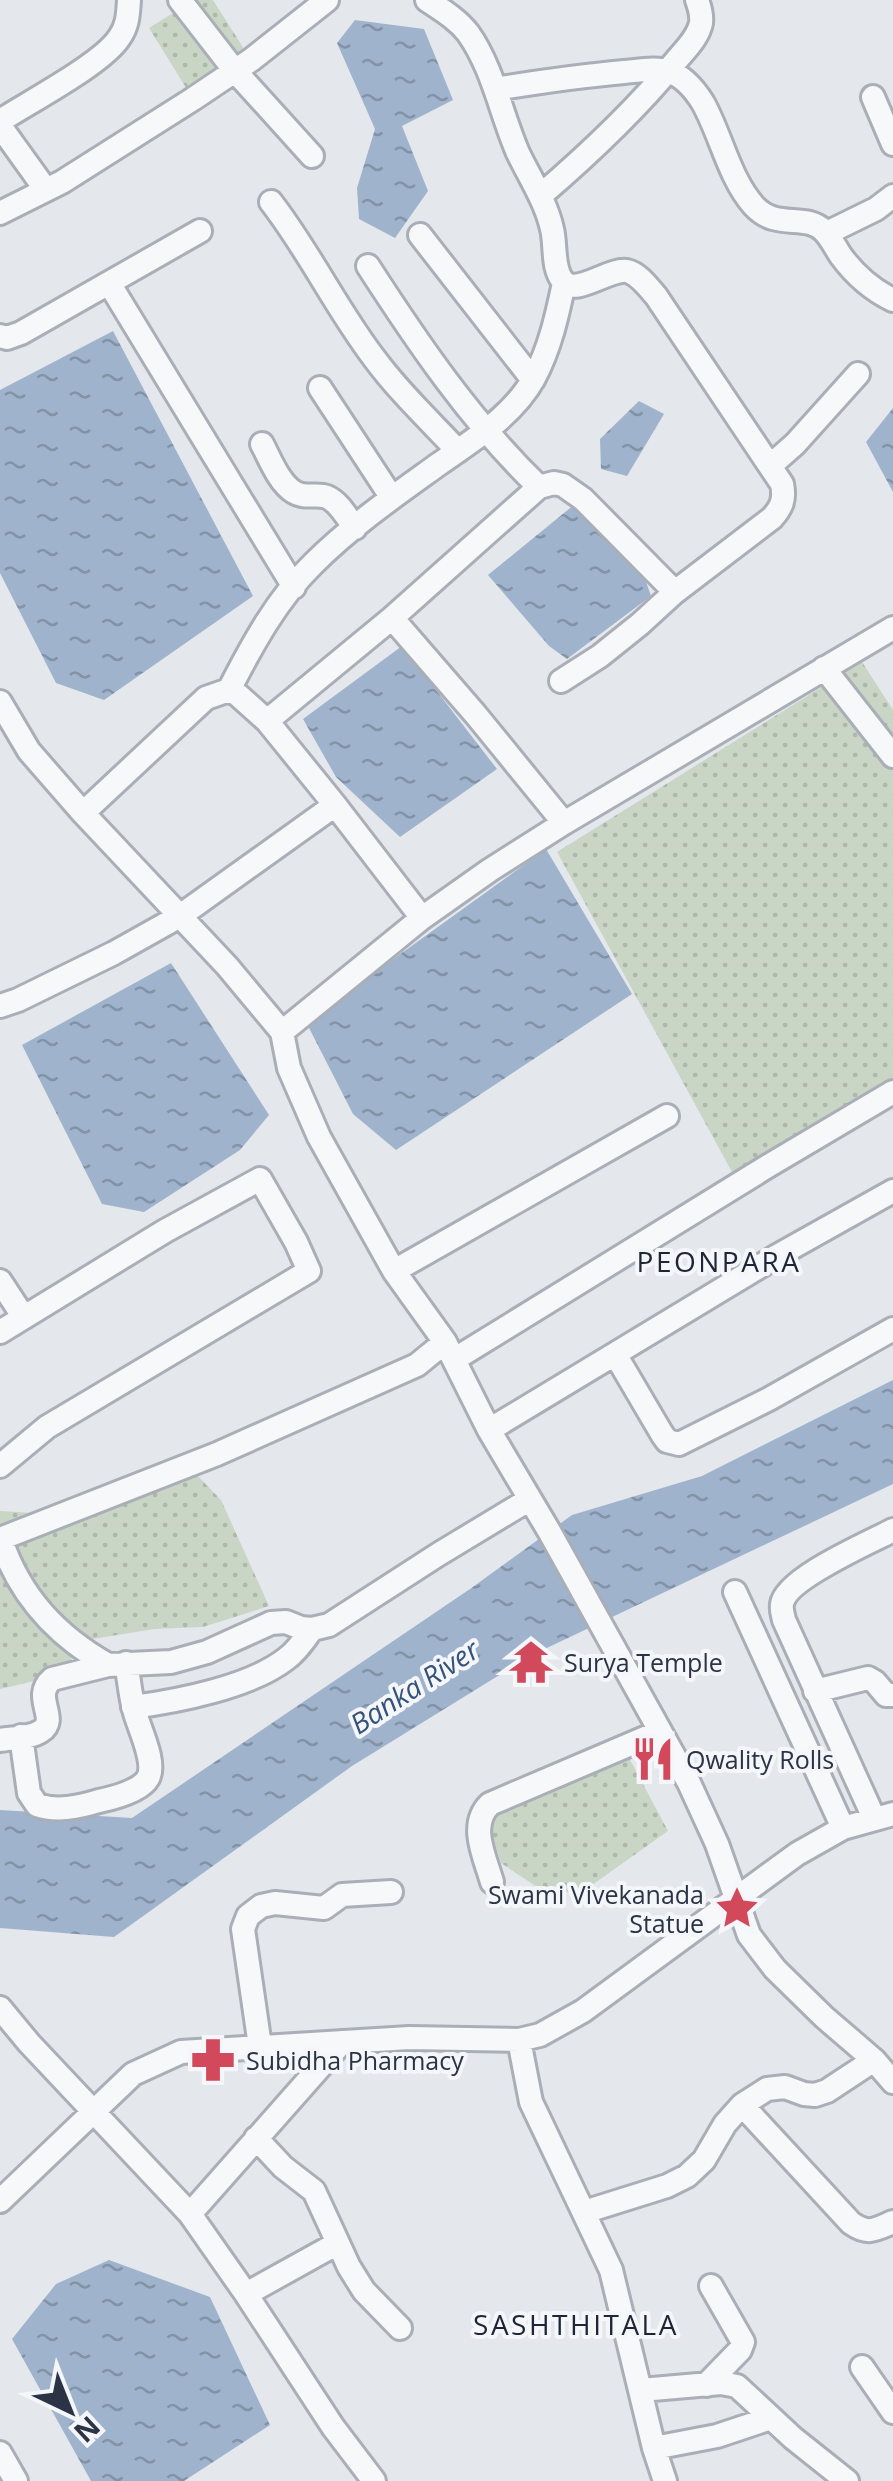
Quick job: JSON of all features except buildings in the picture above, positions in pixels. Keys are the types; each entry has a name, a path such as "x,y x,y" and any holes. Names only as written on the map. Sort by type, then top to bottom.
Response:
{"street":[{"path":"46,190 0,123 102,56 118,41 128,23 129,0"},
{"path":"180,0 235,70 312,156"},
{"path":"0,213 62,182 235,70 328,0"},
{"path":"83,813 206,698 229,690 251,646 312,564 392,498 486,432 508,411 533,380 551,341 564,284 552,228 478,50 453,17 426,0"},
{"path":"540,196 650,93 700,26 697,0"},
{"path":"494,89 555,79 668,70 686,82 701,100 740,185 755,207 771,219 818,225 860,279 893,300"},
{"path":"873,97 893,144"},
{"path":"826,233 876,209 893,196"},
{"path":"271,202 372,356 458,450"},
{"path":"0,336 21,334 200,231"},
{"path":"420,235 533,380"},
{"path":"368,266 424,352 486,432 539,487"},
{"path":"561,681 600,656 772,518 784,495 782,484 656,296 637,276 626,271 614,272 580,285 564,284"},
{"path":"109,283 294,587"},
{"path":"770,466 811,428 858,374"},
{"path":"320,388 392,498"},
{"path":"262,444 285,484 304,496 326,496 355,528"},
{"path":"267,721 546,483 563,486 583,498 675,592"},
{"path":"392,618 564,823"},
{"path":"282,1032 422,918 564,823 893,628"},
{"path":"824,668 893,756"},
{"path":"229,690 267,721 422,918"},
{"path":"0,702 29,751 227,966 282,1032 289,1068 319,1138 394,1271 450,1350 489,1430 689,1783 717,1844 749,1935 775,1968 893,2082"},
{"path":"0,1006 180,916 335,804"},
{"path":"530,1499 329,1625 312,1629 286,1622 271,1623 208,1652 171,1662 117,1664 60,1676 46,1684 43,1693 49,1722 45,1729 10,1738 37,1805 63,1808 98,1802 142,1785 151,1766 117,1664 81,1649 59,1632 10,1568 1,1540 217,1454 450,1350 892,1094"},
{"path":"394,1271 667,1116"},
{"path":"0,1332 165,1231 260,1180 309,1271 60,1419 0,1466"},
{"path":"489,1430 893,1190"},
{"path":"0,1282 23,1316"},
{"path":"614,1354 667,1441 679,1444 893,1328"},
{"path":"0,2201 133,2074 182,2052 409,2038 519,2040 540,2035 582,2011 797,1854 843,1828 884,1816 815,1691 784,1620 782,1602 792,1587 809,1574 893,1530"},
{"path":"735,1592 843,1828"},
{"path":"133,1707 196,1697 268,1670 288,1658 312,1629"},
{"path":"815,1691 868,1678 886,1695 893,1695"},
{"path":"492,1882 478,1825 481,1813 490,1804 659,1732"},
{"path":"260,2046 243,1929 248,1916 261,1906 324,1908 342,1896 392,1892"},
{"path":"0,2008 190,2214 374,2481"},
{"path":"519,2040 532,2102 611,2270 665,2481"},
{"path":"190,2214 342,2042"},
{"path":"584,2212 687,2176 704,2160 725,2124 742,2105 767,2089 785,2086 815,2095 874,2060"},
{"path":"742,2105 850,2223 873,2231 893,2222"},
{"path":"256,2138 283,2167 314,2191 364,2291 400,2328"},
{"path":"246,2294 338,2242"},
{"path":"706,2384 740,2350 743,2342 711,2286"},
{"path":"862,2367 893,2412"},
{"path":"641,2390 721,2383 737,2386 847,2481"},
{"path":"654,2448 717,2436 770,2418"},
{"path":"0,2453 16,2481"},
{"path":"344,2481 358,2460"}],"green space":[{"path":"194,0 213,0 251,60 193,99 149,28"},
{"path":"862,662 893,710 893,1086 768,1166 732,1172 557,852"},
{"path":"197,1475 221,1500 269,1606 203,1627 154,1629 68,1643 0,1549 0,1511 65,1515 153,1478"},
{"path":"0,1560 76,1665 0,1689"},
{"path":"620,1741 668,1831 585,1890 549,1895 501,1863 488,1823 534,1783"}],"water":[{"path":"355,20 424,29 453,100 402,126 428,191 395,238 359,219 357,188 375,129 337,43"},
{"path":"113,331 253,596 104,700 56,683 0,573 0,390"},
{"path":"639,401 664,414 627,476 601,469 600,439"},
{"path":"893,408 893,492 866,442"},
{"path":"575,504 638,559 651,596 567,659 549,646 488,575"},
{"path":"402,646 497,769 400,837 336,777 303,719"},
{"path":"546,849 632,994 396,1150 353,1114 306,1022"},
{"path":"171,963 269,1115 240,1150 144,1212 102,1204 22,1045"},
{"name":"Banka River","path":"893,1380 893,1484 532,1655 352,1766 114,1937 0,1928 0,1810 132,1818 470,1589 572,1515 702,1476"},
{"path":"109,2260 210,2297 270,2425 184,2481 91,2481 12,2339 56,2284"}],"place":[{"name":"Surya Temple","path":"531,1662"},
{"name":"Qwality Rolls","path":"653,1759"},
{"name":"Swami Vivekanada Statue","path":"737,1908"},
{"name":"Subidha Pharmacy","path":"213,2060"}],"district":[{"name":"PEONPARA","path":"719,1261"},
{"name":"SASHTHITALA","path":"576,2324"}]}
